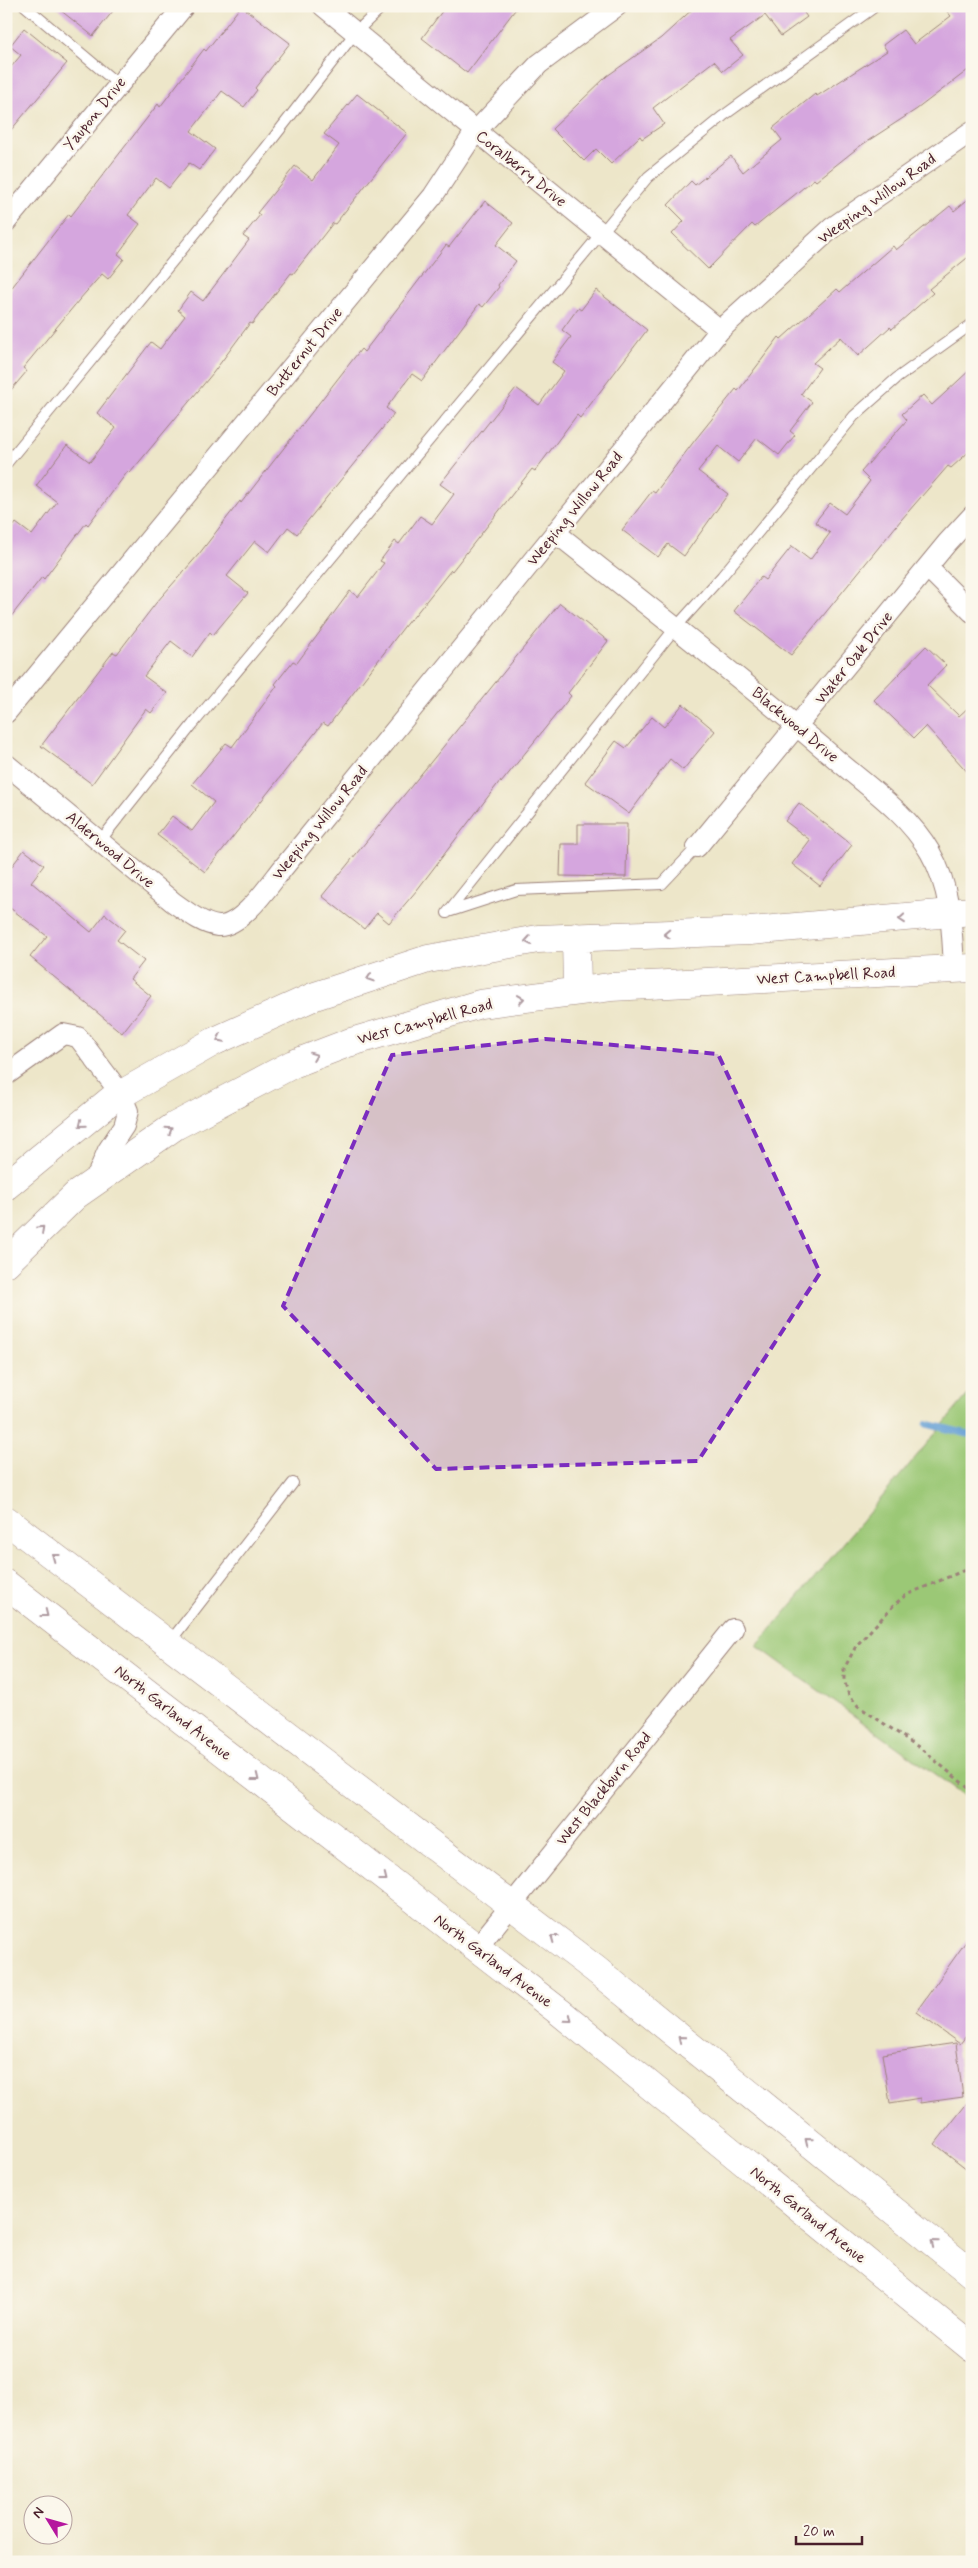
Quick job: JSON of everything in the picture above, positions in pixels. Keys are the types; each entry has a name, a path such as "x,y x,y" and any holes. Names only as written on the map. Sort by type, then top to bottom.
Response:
{"main road":[{"path":"6,1186 121,1094 215,1041 266,1016 315,996 428,959 538,939 750,931 961,913"},
{"path":"576,937 577,991"},
{"name":"West Campbell Road","path":"6,1263 76,1195 175,1126 293,1064 348,1043 480,1004 577,991 611,987 963,968"},
{"path":"6,1520 595,1970 972,2274"},
{"name":"North Garland Avenue","path":"6,1584 561,2013 972,2348"}],"street":[{"name":"Yaupon Drive","path":"6,222 184,6"},
{"name":"Coralberry Drive","path":"323,6 475,132 720,330"},
{"name":"Butternut Drive","path":"6,713 433,196 475,132 539,64 617,6"},
{"name":"Weeping Willow Road","path":"219,926 238,920 255,903 720,330 833,227 972,131"},
{"name":"Water Oak Drive","path":"697,846 972,516"},
{"name":"Blackwood Drive","path":"556,533 676,627 798,727 904,819 930,851 961,913 963,968"},
{"path":"928,568 972,612"},
{"name":"Alderwood Drive","path":"6,764 173,902 192,916 219,926"},
{"path":"6,1075 63,1034 78,1036 121,1094 128,1111 124,1126 108,1150 94,1183"},
{"name":"West Blackburn Road","path":"476,1949 733,1629"}],"lane":[{"path":"25,6 119,85"},
{"path":"6,464 264,150 355,33 383,6"},
{"path":"100,842 199,716 600,232 648,177 723,116 876,6"},
{"path":"697,846 662,884 516,890 448,913 676,627 722,576 854,416 897,378 972,324"},
{"path":"168,1644 293,1484"}],"path":[{"path":"972,1567 906,1595 895,1604 856,1646 844,1669 844,1680 849,1695 858,1706 920,1748 972,1791"}],"highlighted area":[{"path":"545,1039 718,1054 820,1273 698,1461 436,1469 283,1306 392,1055"}],"green space":[{"path":"972,1390 972,1801 757,1646"}],"building":[{"path":"55,6 117,6 93,36"},
{"path":"241,6 290,43 255,88 257,90 244,107 222,91 191,131 215,149 199,170 189,163 169,188 156,178 128,215 140,224 118,254 124,259 108,279 102,274 79,300 23,368 27,371 6,396 6,295 69,214 71,216 158,104 160,107 204,49 206,51"},
{"path":"446,6 518,6 467,73 422,38"},
{"path":"696,6 799,6 807,17 781,36 765,15 730,40 743,55 723,71 714,61 653,108 664,124 642,139 640,136 611,164 596,149 584,161 552,129 607,76 661,38"},
{"path":"942,6 972,6 972,67 917,109 860,146 816,181 814,179 755,227 752,224 708,269 672,234 684,221 668,205 691,181 695,185 731,156 743,172 782,140 773,128 815,94 817,96 887,51 883,45 903,30 914,44 951,16"},
{"path":"24,28 67,63 6,136 6,73 21,55 10,46"},
{"path":"357,94 407,133 335,224 333,223 293,274 291,273 252,324 250,323 213,373 130,473 128,471 88,525 86,523 44,579 42,577 6,623 6,536 16,523 32,535 57,502 36,486 67,445 90,462 116,428 97,413 151,342 160,349 185,316 178,310 191,292 203,301 249,240 243,236 260,215 257,213 295,166 313,180 339,145 324,134"},
{"path":"972,196 972,254 929,289 933,293 892,329 890,327 858,356 841,337 813,363 820,368 801,394 812,402 790,431 795,435 779,455 757,438 738,462 718,446 698,471 728,494 684,556 668,544 658,557 622,530 652,491 655,493 736,389 738,391 779,337 781,339 837,289 840,292 893,246 896,250 950,206 954,211"},
{"path":"485,201 513,223 496,245 516,261 498,285 499,287 483,307 479,304 422,381 412,374 386,408 394,414 297,534 288,527 269,552 255,541 227,576 248,593 213,635 210,632 192,657 171,641 144,676 167,693 151,713 146,709 92,784 41,746 113,652 117,654 156,603 199,554 240,501 241,503 361,349 364,352 446,245 449,247"},
{"path":"596,290 647,330 580,418 577,415 535,471 532,469 452,571 410,619 328,726 323,723 205,872 157,835 172,816 192,831 214,802 192,784 226,743 232,747 277,686 275,684 293,661 297,663 350,591 358,597 384,563 380,561 395,541 399,544 420,516 432,524 454,494 440,484 516,388 539,405 564,371 552,362 571,337 562,330 578,308 581,310"},
{"path":"972,368 972,449 951,468 948,466 901,520 791,655 734,611 761,577 765,580 792,546 810,560 830,533 815,522 830,503 845,514 870,481 861,472 907,420 902,414 923,395 932,405"},
{"path":"560,603 608,641 568,693 571,696 501,783 500,781 417,890 389,923 377,913 364,929 322,896"},
{"path":"926,646 946,665 927,685 959,716 972,704 972,777 926,726 914,738 874,700"},
{"path":"683,704 715,731 683,770 670,759 629,814 585,782 616,741 626,748 652,717 664,727"},
{"path":"799,803 852,845 820,886 792,864 810,840 785,821"},
{"path":"578,824 627,824 626,877 560,876 561,844 578,844"},
{"path":"24,850 44,865 31,882 91,932 105,914 125,930 117,940 144,961 130,979 151,996 122,1033 30,957 47,936 6,905 6,874"},
{"path":"972,1933 972,2028 960,2044 916,2012"},
{"path":"956,2043 963,2097 920,2103 920,2098 890,2103 882,2054"},
{"path":"972,2097 972,2173 935,2144"}],"waterway":[{"path":"927,1424 972,1435"}]}
